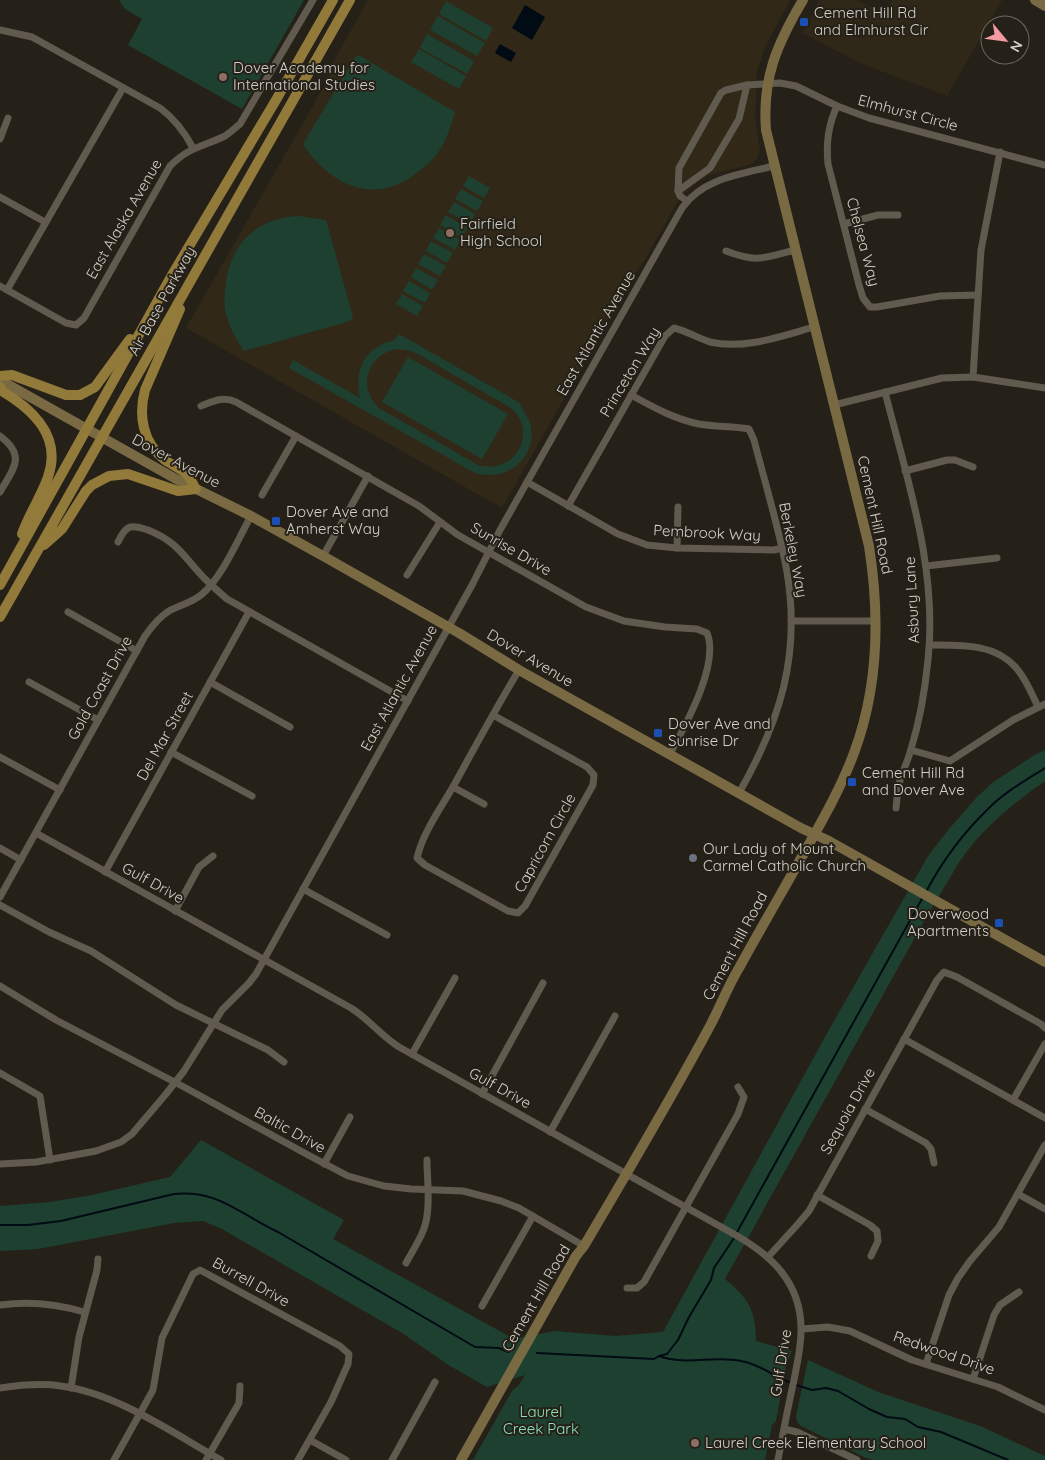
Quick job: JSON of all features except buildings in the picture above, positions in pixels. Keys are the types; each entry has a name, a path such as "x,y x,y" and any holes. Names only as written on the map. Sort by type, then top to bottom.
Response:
{"main road":[{"name":"Air Base Parkway","path":"0,585 148,318 333,0"},
{"name":"Air Base Parkway","path":"0,617 350,0"},
{"path":"36,553 62,529 86,492 96,483 109,476 128,474 178,492 196,489 188,475 165,460 153,447 144,430 142,414 142,401 145,390 174,325 188,285"},
{"path":"0,378 12,375 66,395 80,395 88,392 101,380 135,332 148,318"},
{"path":"0,387 2,391 24,405 37,418 48,438 51,453 50,469 47,478 28,517 13,561"}],"street":[{"name":"East Alaska Avenue","path":"7,290 66,323 76,325 84,318 170,166 180,155 193,148 226,136 240,124 313,0"},
{"name":"Cement Hill Road","path":"461,1460 576,1256 584,1246 626,1174 711,1024 738,969 843,780 861,730 871,686 876,646 875,592 869,546 766,130 767,83 777,47 803,0"},
{"path":"1035,0 1045,6"},
{"path":"0,30 32,37 160,108 174,118 184,130 193,148"},
{"name":"Elmhurst Circle","path":"678,191 679,168 721,93 739,86 781,82 796,86 837,106 869,118 1045,165"},
{"path":"687,201 680,196 678,191 710,168 739,119 747,85"},
{"path":"0,286 7,290 123,88"},
{"name":"Chelsea Way","path":"837,106 829,127 828,164 859,285 870,307 877,308 953,295 978,296"},
{"path":"0,140 8,118"},
{"path":"973,377 984,230 1000,152"},
{"name":"East Atlantic Avenue","path":"0,1164 50,1160 102,1149 121,1142 141,1125 175,1082 229,1001 249,983 264,960 449,627 526,482 687,201 704,186 774,166"},
{"path":"0,197 45,222"},
{"path":"844,224 878,215 898,215"},
{"path":"726,251 743,258 752,259 795,250"},
{"name":"Princeton Way","path":"568,506 665,336 674,328 684,330 710,342 741,345 814,326"},
{"path":"834,405 942,378 973,377 1045,388"},
{"name":"Dover Avenue","path":"0,378 167,474 251,516 323,556 449,627 519,670 1045,962"},
{"name":"Asbury Lane","path":"885,392 920,534 926,566 930,610 930,645 923,703 911,750 898,788 896,808"},
{"name":"Berkeley Way","path":"631,395 662,412 680,419 718,427 750,429 754,440 782,548 787,572 792,621 788,667 777,714 740,793"},
{"name":"Sunrise Drive","path":"201,406 220,398 228,398 419,506 448,528 488,552 605,616 646,626 697,629 707,633 711,641 700,691 687,724 670,754"},
{"path":"0,436 14,451 16,458 14,468 3,479 0,492"},
{"path":"262,495 296,436"},
{"path":"905,471 947,460 955,460 973,466"},
{"path":"323,556 368,476"},
{"name":"Pembrook Way","path":"526,482 618,534 634,541 677,548 773,550 782,548"},
{"path":"677,548 678,507"},
{"name":"Gold Coast Drive","path":"0,897 152,626 159,618 170,611 202,595 211,584 251,516"},
{"path":"408,576 440,522"},
{"path":"118,542 122,532 127,527 134,526 159,534 180,549 227,599 408,700"},
{"path":"926,566 997,558"},
{"path":"68,612 137,651"},
{"name":"Del Mar Street","path":"105,872 249,612"},
{"path":"792,621 876,621"},
{"path":"911,750 950,761 1013,720 1041,705 1018,670 1000,654 975,647 930,645"},
{"name":"Capricorn Circle","path":"493,715 587,768 594,775 593,785 525,906 518,913 508,911 491,902 425,865 417,858 420,846 493,715 519,670"},
{"path":"29,682 98,720"},
{"path":"210,682 290,727"},
{"path":"171,752 252,796"},
{"path":"0,757 60,790"},
{"path":"453,787 484,804"},
{"name":"Gulf Drive","path":"36,833 364,1016 389,1041 756,1246 780,1270 792,1290 802,1329 800,1349 778,1460"},
{"path":"0,848 21,860"},
{"path":"175,910 199,867 213,856"},
{"path":"303,889 387,935"},
{"path":"0,905 49,932 91,951 176,1005 268,1050 284,1062"},
{"name":"Sequoia Drive","path":"768,1257 804,1217 937,980 944,972 1042,1024 1045,1028"},
{"path":"412,1054 455,978"},
{"path":"482,1094 543,983"},
{"name":"Baltic Drive","path":"0,986 56,1020 348,1176 398,1188 463,1191 482,1195 501,1201 533,1216 584,1246"},
{"path":"550,1132 614,1016"},
{"path":"904,1039 1045,1118"},
{"path":"1013,1100 1045,1044"},
{"path":"0,1073 40,1096 50,1160"},
{"path":"627,1288 637,1288 644,1282 738,1114 744,1097 738,1087"},
{"path":"865,1109 926,1143 932,1150 934,1163"},
{"path":"324,1164 350,1117"},
{"path":"926,1364 949,1295 970,1261 999,1227 1045,1145"},
{"path":"406,1263 424,1229 428,1210 427,1160"},
{"path":"1018,1194 1045,1209"},
{"path":"817,1195 870,1225 877,1232 878,1241 871,1256"},
{"path":"482,1306 533,1216"},
{"path":"71,1388 78,1337 97,1270 98,1259"},
{"name":"Burrell Drive","path":"140,1415 153,1390 162,1338 193,1274 200,1270 332,1342 349,1354 348,1364 331,1402 310,1440"},
{"path":"973,1379 994,1315 1000,1305 1019,1292"},
{"path":"0,1305 52,1305 84,1312"},
{"name":"Redwood Drive","path":"802,1329 839,1328 850,1331 902,1356 998,1387 1045,1410"},
{"path":"392,1460 435,1382"},
{"path":"0,1388 43,1385 71,1388 107,1398 140,1415 208,1457 221,1460"},
{"path":"208,1457 239,1403 240,1386"},
{"path":"114,1460 140,1415"},
{"path":"784,1429 797,1432 857,1460"},
{"path":"298,1460 310,1440 346,1460"}],"shaded area":[{"name":"Fairfield High School","path":"368,0 790,0 765,47 757,71 755,119 760,150 757,159 752,164 709,175 700,180 684,194 675,206 645,259 632,278 630,277 629,279 631,280 502,508 186,328 330,76 327,73"},
{"path":"819,0 856,0 884,14 892,0 1002,0 993,15 980,15 980,38 947,96 860,63 802,33"},
{"path":"525,5 545,17 532,40 512,28"},
{"path":"500,44 516,53 511,62 495,53"}],"green space":[{"name":"Dover Academy for International Studies","path":"119,0 304,0 242,109 128,45 142,19 125,9"},
{"path":"446,1 493,28 486,41 439,14"},
{"path":"438,16 485,43 477,56 430,30"},
{"path":"427,34 474,61 467,74 420,48"},
{"path":"419,49 466,76 459,89 411,62"},
{"path":"357,56 455,112 447,137 434,158 414,175 398,184 382,189 352,186 338,179 313,158 303,144"},
{"path":"469,176 490,188 484,198 463,186"},
{"path":"461,189 483,201 477,211 455,199"},
{"path":"454,202 475,214 470,224 448,212"},
{"path":"446,215 467,228 462,238 440,225"},
{"path":"299,216 326,220 353,317 350,321 244,351 227,318 224,298 229,267 234,255 249,234 271,221"},
{"path":"439,228 460,240 455,250 433,238"},
{"path":"431,241 453,253 447,263 426,251"},
{"path":"424,254 446,266 440,276 418,264"},
{"path":"416,268 438,280 432,290 411,277"},
{"path":"409,281 430,293 425,303 403,291"},
{"path":"402,294 423,306 417,316 396,304"},
{"path":"399,334 520,403 531,427 531,439 529,449 516,466 497,474 475,473 289,368 293,360 360,398 358,382 364,360 375,348 394,340","holes":["396,349 416,353 511,408 519,418 523,429 523,440 519,450 512,458 503,464 491,466 478,465 379,408 372,400 368,391 368,373 372,365 386,352"]},
{"path":"408,357 508,414 482,459 382,402"},
{"name":"Laurel Creek Park","path":"1045,750 1045,781 997,818 976,840 958,864 928,914 725,1279 740,1292 749,1306 756,1330 756,1341 792,1351 786,1365 776,1421 772,1425 765,1460 473,1460 512,1391 519,1385 525,1375 487,1387 450,1366 402,1333 222,1229 203,1221 174,1223 38,1249 0,1251 0,1206 50,1202 92,1195 170,1177 201,1140 344,1220 333,1239 514,1339 554,1331 615,1336 663,1332 830,1028 928,856 976,798 992,783"},
{"path":"808,1360 878,1392 980,1426 1045,1456 1045,1460 873,1460 866,1458 801,1426 797,1422 796,1416"}],"waterway":[{"path":"927,890 955,847 980,817 995,802 1016,786 1045,768"},
{"path":"736,1234 923,897"},
{"path":"0,1225 28,1225 61,1221 174,1194 204,1196 229,1205 278,1232 475,1347 499,1348 508,1352"},
{"path":"659,1356 667,1354 678,1340 711,1280 714,1268 734,1238"},
{"path":"537,1353 654,1359 659,1356 680,1360 731,1359 754,1365 792,1383"},
{"path":"796,1385 812,1390 826,1388 838,1391 887,1417 905,1419 918,1427 941,1432 1008,1460"}],"place":[{"name":"Cement Hill Rd and Elmhurst Cir","path":"804,22"},
{"name":"Dover Academy for International Studies","path":"223,77"},
{"name":"Fairfield High School","path":"450,233"},
{"name":"Dover Ave and Amherst Way","path":"276,521"},
{"name":"Dover Ave and Sunrise Dr","path":"658,733"},
{"name":"Cement Hill Rd and Dover Ave","path":"852,782"},
{"name":"Our Lady of Mount Carmel Catholic Church","path":"693,858"},
{"name":"Doverwood Apartments","path":"999,923"},
{"name":"Laurel Creek Elementary School","path":"695,1443"}]}
